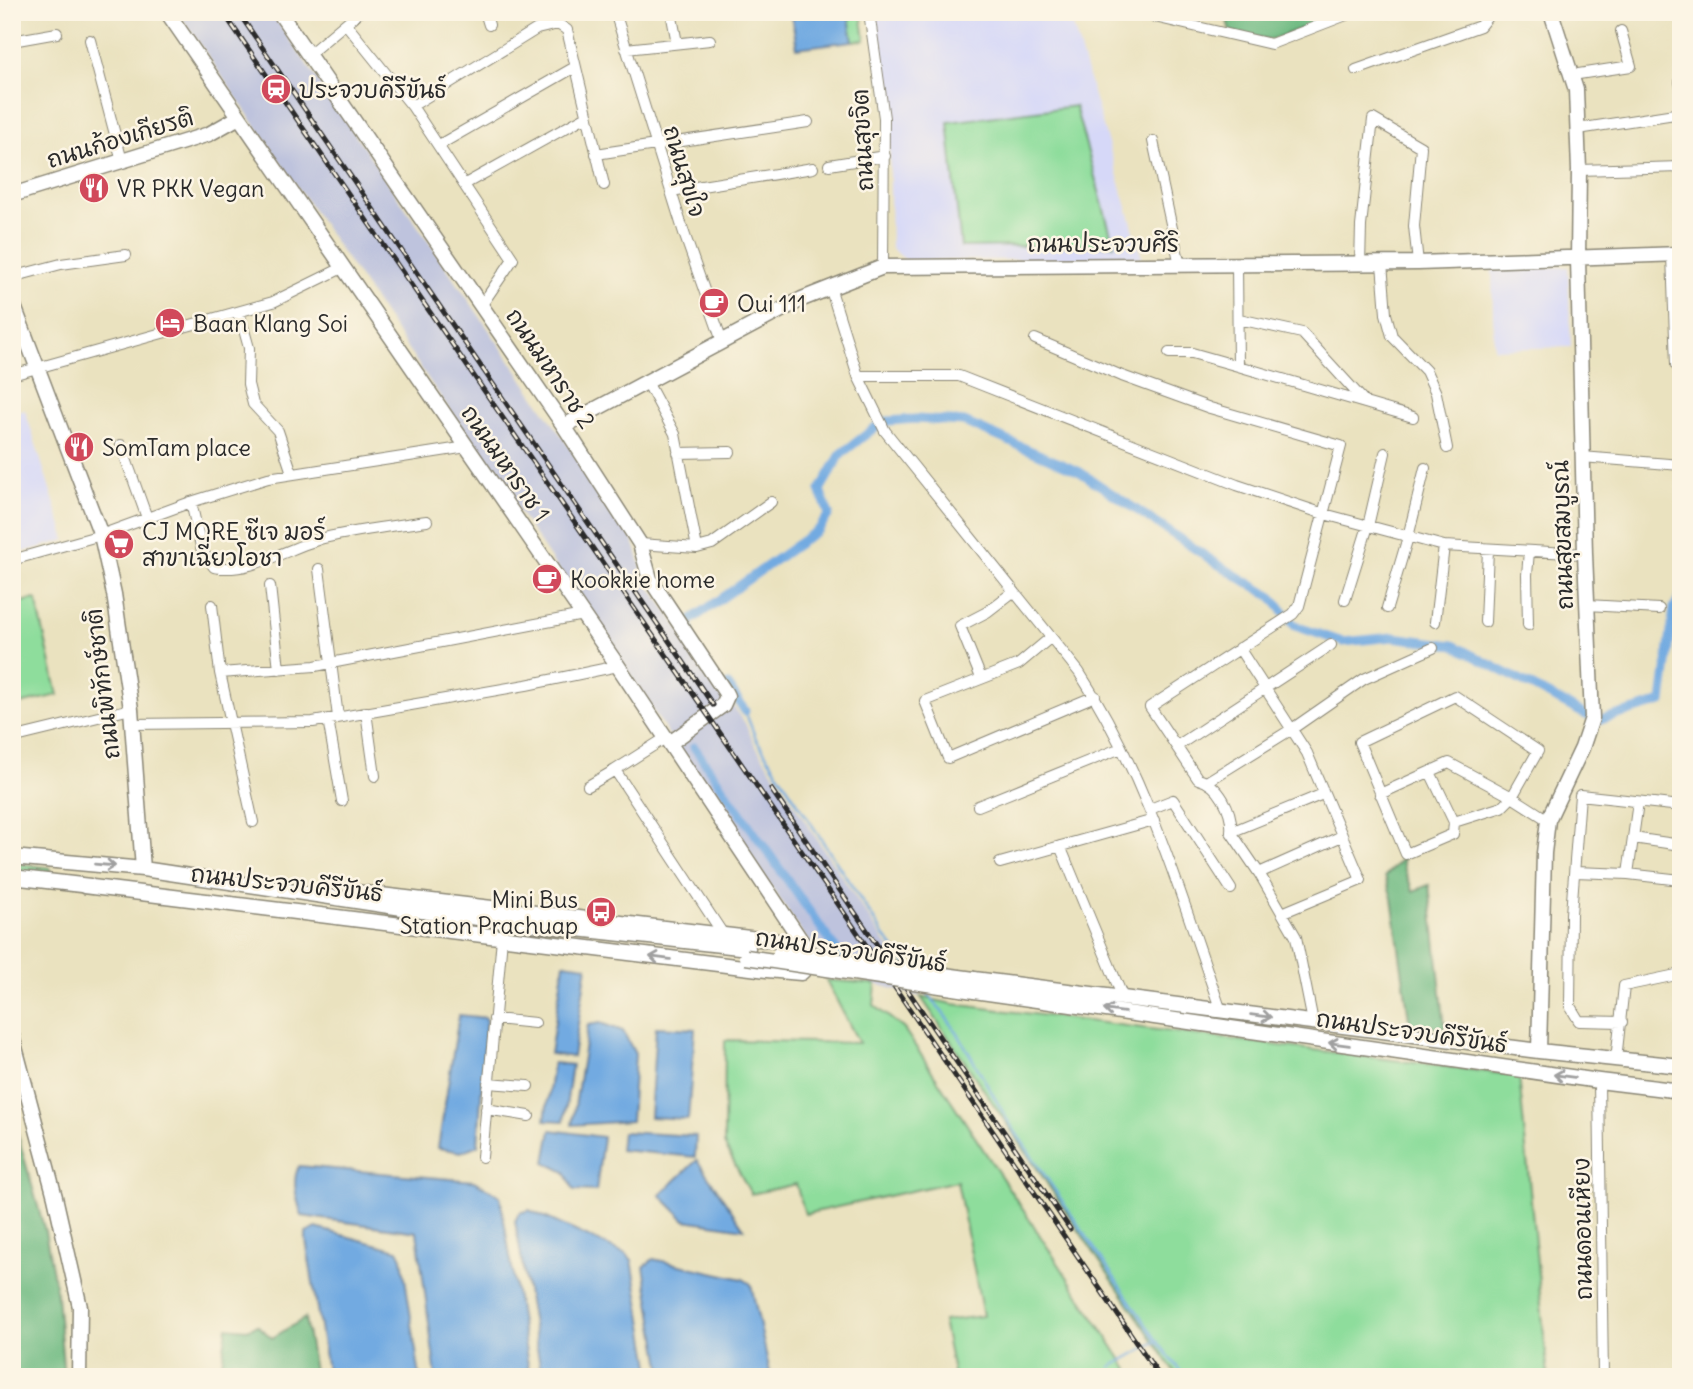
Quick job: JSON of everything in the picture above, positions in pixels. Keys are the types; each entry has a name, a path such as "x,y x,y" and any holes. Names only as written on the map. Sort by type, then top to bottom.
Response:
{"main road":[{"name":"ถนนมหาราช 1","path":"167,12 618,666 802,944"},
{"name":"ถนนมหาราช 2","path":"279,12 564,426 640,544 650,579 727,696 723,705 668,740"},
{"name":"ถนนสุขสมบูรณ์","path":"1539,1051 1544,853 1548,820 1582,748 1592,718 1582,457 1576,90 1551,12"},
{"name":"ถนนก้องเกียรติ","path":"12,195 209,134 239,117"},
{"name":"ถนนประจวบศิริ","path":"564,426 646,380 830,287 883,267 1360,264 1677,254"},
{"name":"ถนนพิทักษ์ชาติ","path":"12,302 101,535 114,594 131,716 143,869"},
{"name":"ถนนประจวบคีรีขันธ์","path":"12,857 143,869 442,914 747,953 974,985 1598,1081 1681,1091"},
{"path":"56,861 57,881"},
{"path":"84,886 657,958 801,973 808,966 809,959 808,951 802,944 245,878 179,875"},
{"name":"ถนนประจวบคีรีขันธ์","path":"12,877 439,920 732,954 747,953"},
{"name":"ถนนประจวบคีรีขันธ์","path":"974,985 1123,998 1539,1051 1681,1066"},
{"path":"12,1037 55,1196 80,1307 79,1377"}],"street":[{"path":"309,54 359,12"},
{"path":"485,12 489,25"},
{"name":"ถนนสุขใจ","path":"615,12 656,145 722,341"},
{"path":"671,12 677,43"},
{"name":"ถนนสุขจิต","path":"869,12 884,118 883,267"},
{"path":"1133,12 1271,44 1354,12"},
{"path":"1189,12 1192,26"},
{"path":"1356,70 1480,26 1491,12"},
{"path":"412,106 537,29 558,23 566,30 604,186"},
{"path":"346,24 412,106 513,259 481,306"},
{"path":"1572,75 1631,66 1621,31"},
{"path":"12,41 57,33"},
{"path":"90,40 122,162"},
{"path":"626,49 710,40"},
{"path":"439,145 575,67"},
{"path":"1578,129 1681,113"},
{"path":"465,184 587,116"},
{"path":"1360,264 1361,226 1373,119 1422,147 1414,226 1418,263"},
{"path":"596,154 808,122"},
{"path":"1153,141 1180,265"},
{"path":"829,164 885,156"},
{"path":"1579,170 1681,167"},
{"path":"671,191 813,168"},
{"path":"1676,365 1677,254"},
{"path":"12,278 61,264 126,255"},
{"path":"1382,263 1386,314 1392,336 1426,371 1436,393 1447,447"},
{"path":"1237,265 1238,366"},
{"path":"12,375 273,302 342,268"},
{"path":"830,287 858,376 884,431 1079,672 1095,696 1150,809 1222,1011"},
{"path":"239,313 249,348 248,384 253,404 278,431 292,473"},
{"path":"1239,319 1302,333 1365,403"},
{"path":"1035,339 1122,376 1210,408 1341,446 1300,606 1289,617 1150,707 1198,779 1208,781 1222,796 1232,822 1231,832 1259,873 1296,937 1313,1022"},
{"path":"1169,353 1192,353 1413,417"},
{"path":"858,376 958,376 1237,485 1324,514 1444,546 1585,554"},
{"path":"646,380 675,434 697,548"},
{"path":"121,445 147,518"},
{"path":"12,559 101,535 191,502 292,473 467,447"},
{"path":"678,453 730,452"},
{"path":"1345,600 1368,526 1385,453"},
{"path":"1582,457 1681,465"},
{"path":"1387,608 1425,468"},
{"path":"191,502 202,551 214,567 225,569 252,564 324,538 427,521"},
{"path":"640,544 697,548 712,544 771,502"},
{"path":"1435,622 1444,546"},
{"path":"1485,622 1488,549"},
{"path":"1528,625 1529,551"},
{"path":"319,569 332,663 333,718 342,801"},
{"path":"270,586 279,669"},
{"path":"981,678 960,626 987,612 1013,592"},
{"path":"212,605 220,673 253,822"},
{"path":"1587,605 1659,609"},
{"path":"220,673 332,663 583,615"},
{"path":"1050,638 1019,664 925,701 948,758 1095,696"},
{"path":"1177,746 1331,645"},
{"path":"1240,648 1307,753 1361,880 1282,913"},
{"path":"1208,781 1292,730 1364,679 1433,648"},
{"path":"12,738 131,716 231,722 313,722 618,666"},
{"path":"1430,772 1454,822 1453,834 1406,853 1359,742 1455,696 1538,751 1512,797 1502,807 1454,822"},
{"path":"366,712 375,776"},
{"path":"588,786 668,740"},
{"path":"978,806 1121,748"},
{"path":"1380,794 1449,762 1548,820"},
{"path":"615,771 723,934"},
{"path":"1231,832 1323,793"},
{"path":"1622,1022 1579,1021 1570,1006 1571,914 1580,795 1681,806"},
{"path":"1150,809 1173,800 1231,889"},
{"path":"1628,874 1638,802"},
{"path":"1000,863 1154,820"},
{"path":"1259,873 1342,836"},
{"path":"1633,838 1681,845"},
{"path":"1060,846 1123,998"},
{"path":"1575,872 1681,880"},
{"path":"482,1157 502,938"},
{"path":"1616,1060 1624,986 1681,974"},
{"path":"494,1019 535,1023"},
{"name":"ถนนดอนเหียง","path":"1598,1081 1603,1377"},
{"path":"488,1083 528,1086"},
{"path":"486,1109 529,1116"}],"shaded area":[{"path":"178,12 271,12 633,540 645,580 745,723 755,745 921,997 876,984 813,949"},
{"path":"874,12 1069,12 1142,258 907,261 891,248 889,112"},
{"path":"1568,267 1571,347 1494,349 1492,269"},
{"path":"25,410 66,540 12,555 12,414"}],"green space":[{"path":"848,12 861,12 865,40 853,41"},
{"path":"1225,12 1345,12 1271,40 1230,32"},
{"path":"1075,106 1114,245 961,247 948,122"},
{"path":"36,599 58,695 12,706 12,604"},
{"path":"1403,858 1403,866 1413,891 1429,885 1445,1028 1410,1026 1392,898 1385,876"},
{"path":"12,863 50,868 50,874 12,870"},
{"path":"826,980 876,984 874,1005 904,1029 1133,1377 954,1377 943,1321 983,1316 957,1181 805,1214 796,1184 751,1194 724,1144 725,1040 859,1043"},
{"path":"921,997 953,1004 1519,1076 1548,1377 1178,1377"},
{"path":"12,1115 45,1231 57,1295 64,1377 12,1377"},
{"path":"305,1318 315,1377 220,1377 227,1327 247,1329 257,1325 272,1338"}],"water":[{"path":"791,12 848,12 853,41 797,48"},
{"path":"564,963 587,966 573,1057 550,1054"},
{"path":"459,1015 486,1018 478,1145 461,1152 438,1148"},
{"path":"600,1023 623,1031 635,1054 631,1121 572,1125 588,1025"},
{"path":"656,1027 695,1029 688,1119 650,1117"},
{"path":"553,1063 572,1065 564,1121 545,1120"},
{"path":"551,1130 603,1137 596,1191 574,1190 565,1172 545,1162"},
{"path":"622,1132 696,1136 695,1157 620,1150"},
{"path":"697,1160 744,1229 685,1220 660,1195"},
{"path":"299,1166 474,1181 500,1196 530,1377 436,1377 417,1232 302,1216 295,1184"},
{"path":"529,1210 626,1254 632,1260 652,1377 542,1377 515,1221 519,1213"},
{"path":"316,1228 398,1250 402,1258 420,1377 328,1377 306,1240 306,1233"},
{"path":"653,1259 743,1279 751,1284 771,1377 663,1377 644,1267"}],"waterway":[{"path":"691,630 687,623 819,529 829,514 820,490 841,454 877,426 888,421 916,419 964,422 1080,472 1272,597 1295,626 1343,642 1393,637 1453,645 1600,720 1662,702 1674,608 1681,595"},
{"path":"728,685 745,711"},
{"path":"745,711 756,739 883,934 906,964"},
{"path":"694,747 845,962"},
{"path":"925,989 957,1032 1008,1121 1157,1341 1111,1367"},
{"path":"1157,1341 1185,1377"}],"railway":[{"path":"223,12 838,904 1160,1377"},
{"path":"238,12 713,705"},
{"path":"771,789 1070,1229"}],"place":[{"name":"ประจวบคีรีขันธ์","path":"276,89"},
{"name":"VR PKK Vegan","path":"94,188"},
{"name":"Oui 111","path":"714,303"},
{"name":"Baan Klang Soi","path":"170,323"},
{"name":"SomTam place","path":"79,447"},
{"name":"CJ MORE ซีเจ มอร์ สาขาเฉี่ยวโอชา","path":"119,544"},
{"name":"Kookkie home","path":"547,579"},
{"name":"Mini Bus Station Prachuap","path":"601,912"}]}
